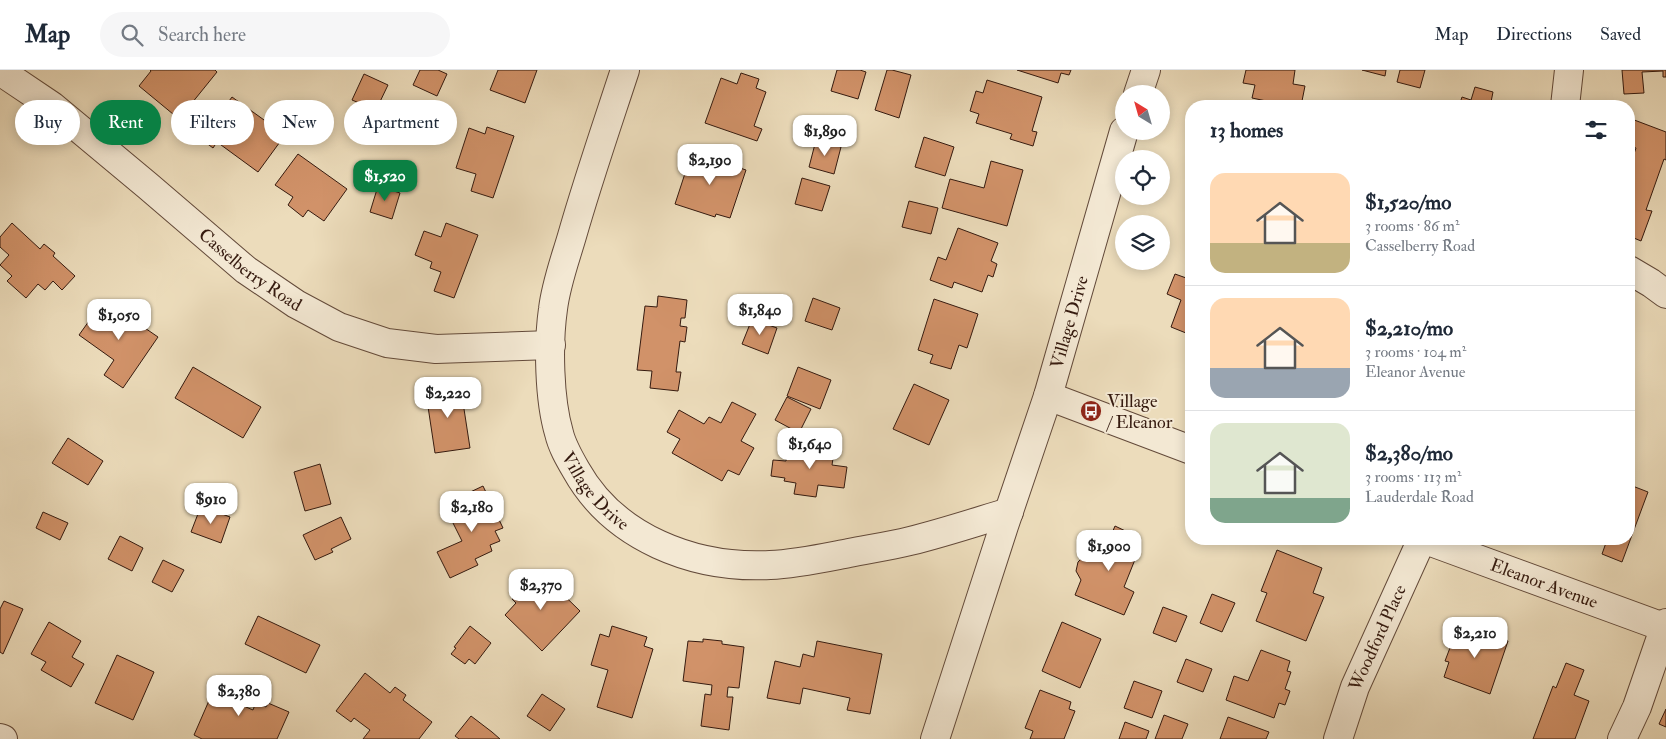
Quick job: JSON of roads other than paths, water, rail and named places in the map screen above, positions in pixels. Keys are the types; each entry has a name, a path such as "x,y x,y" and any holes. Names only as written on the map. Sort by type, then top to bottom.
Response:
{"street":[{"name":"Village Drive","path":"625,70 582,198 560,275 553,309 551,345 552,398 559,435 577,473 597,500 617,519 642,536 670,550 699,559 730,564 769,565 822,559 910,541 1009,512"},
{"path":"1141,85 1146,70"},
{"path":"1566,100 1569,70"},
{"name":"Casselberry Road","path":"0,71 52,106 246,270 296,304 338,327 387,343 436,349 551,345"},
{"name":"Village Drive","path":"935,739 1048,396 1121,140"},
{"path":"1635,274 1666,294"},
{"path":"1048,396 1185,448"},
{"name":"Woodford Place","path":"1338,739 1356,687 1419,545"},
{"name":"Eleanor Avenue","path":"1439,545 1665,626"},
{"path":"1622,739 1637,707 1665,626"}],"place":[{"name":"Village / Eleanor","path":"1091,411"}]}
